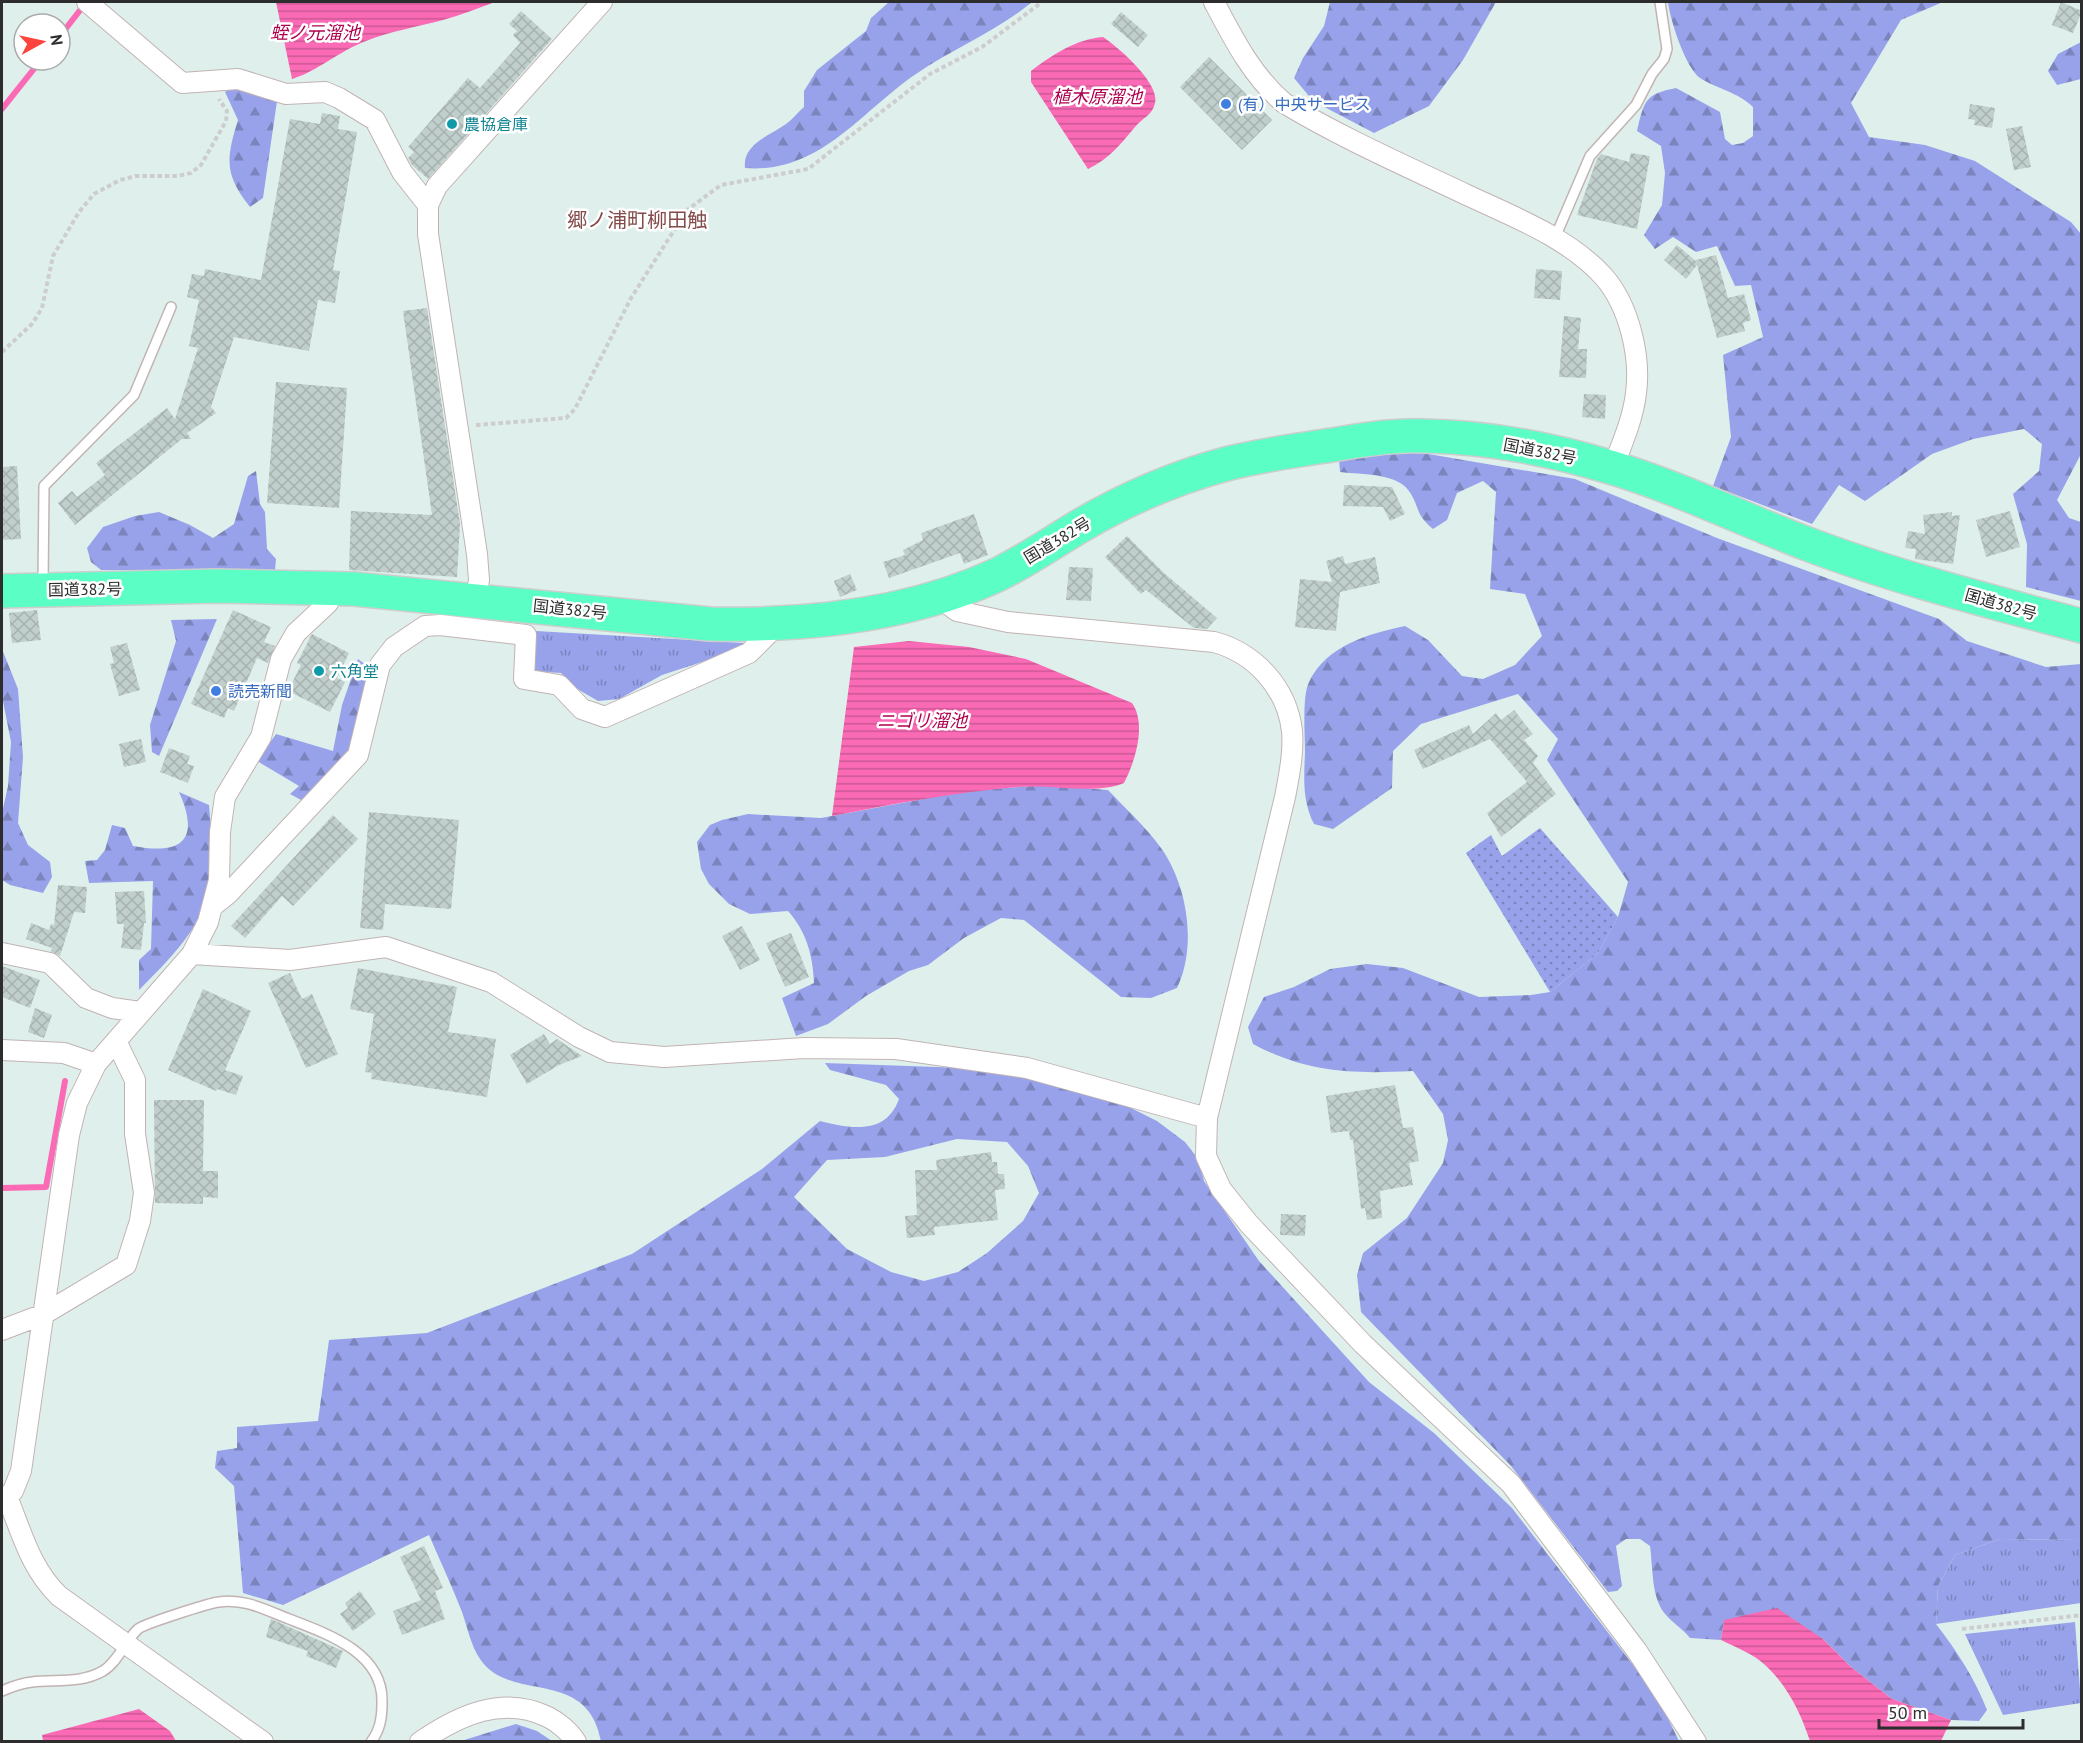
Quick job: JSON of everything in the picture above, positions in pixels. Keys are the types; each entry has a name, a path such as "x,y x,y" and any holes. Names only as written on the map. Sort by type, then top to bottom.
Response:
{"highway":[{"name":"国道382号","path":"2,591 216,586 332,589 476,599 710,624 769,625 845,617 945,596 1010,568 1140,495 1199,472 1257,457 1382,438 1424,435 1533,447 1613,467 1850,558 2082,626"}],"street":[{"path":"87,2 182,83 200,84 238,79 286,94 325,92 339,98 375,120 402,172 429,205"},
{"path":"476,599 479,580 477,554 428,234 429,205 437,186 602,2"},
{"path":"1214,2 1253,70 1267,89 1284,102 1399,164 1533,226 1576,253 1604,277 1618,299 1627,320 1633,343 1636,393 1613,467"},
{"path":"263,1742 59,1596 43,1580 32,1562 5,1501 21,1471 69,1135 77,1103 96,1064 192,954 204,934 219,880 220,832 225,797 261,737 281,659 296,633 328,603 332,589"},
{"path":"945,596 949,605 957,611 1008,622 1214,642 1229,646 1256,662 1273,683 1287,708 1292,732 1285,796 1207,1118 1206,1156 1221,1189 1249,1224 1363,1344 1511,1484 1637,1651 1696,1742"},
{"path":"213,906 228,894 358,755 380,665 394,647 425,626 440,625 526,635 524,679 559,685 582,709 604,717 749,653 769,633 769,625"},
{"path":"192,954 290,960 386,948 491,982 579,1037 610,1052 664,1057 804,1048 896,1048 1028,1068 1207,1118"},
{"path":"2,953 51,963 86,998 112,1008 140,1012"},
{"path":"2,1330 44,1314 126,1265 140,1221 144,1193 135,1134 135,1080 116,1041"},
{"path":"2,1050 64,1053 96,1064"},
{"path":"420,1742 464,1717 500,1707 535,1711 555,1721 576,1742"}],"lane":[{"path":"1554,240 1590,156 1636,105 1652,74 1664,59 1667,49 1660,2"},
{"path":"43,590 44,486 134,395 171,307"},
{"path":"2,1691 32,1682 74,1680 105,1670 139,1628 218,1602 239,1600 333,1636 357,1652 375,1671 381,1684 382,1716 378,1732 371,1742"}],"path":[{"path":"458,426 566,418 575,409 631,298 687,210 721,185 808,169 930,74 982,47 1042,2"},
{"path":"2,352 32,324 42,308 53,256 79,212 93,194 120,180 149,174 178,176 191,173 201,165 226,121 227,111 217,95 200,84"},
{"path":"1962,1629 2082,1615"}],"green space":[{"path":"889,2 1032,2 1004,22 916,74 838,138 817,151 795,161 772,167 745,168 745,160 753,146 786,124 804,107 804,91 817,70 866,31 871,18"},
{"path":"1330,2 1496,2 1463,60 1429,106 1374,133 1313,101 1294,78 1303,58 1324,26"},
{"path":"1668,2 1943,2 1901,20 1851,103 1869,137 1925,145 1975,161 2071,222 2081,234 2081,454 2057,500 2069,518 2081,522 2081,601 2026,587 2027,544 2013,494 2039,471 2042,444 2024,429 1973,439 1932,454 1865,501 1839,485 1812,524 1713,486 1731,437 1723,355 1763,337 1751,285 1735,286 1717,246 1696,252 1673,237 1655,249 1644,235 1662,205 1665,173 1661,146 1637,131 1648,100 1666,90 1676,88 1720,112 1725,139 1732,145 1743,143 1753,136 1753,107 1741,98 1700,78 1694,72 1679,42"},
{"path":"2081,42 2081,79 2057,85 2048,71 2058,54"},
{"path":"232,87 277,101 263,198 250,207 235,185 230,166 231,145 238,120 225,92"},
{"path":"1411,451 1575,479 1717,538 1939,619 1967,641 2046,667 2081,664 2081,1540 2000,1539 1955,1555 1938,1586 1936,1624 1977,1687 1987,1710 1979,1721 1951,1720 1892,1699 1851,1667 1823,1639 1724,1620 1721,1640 1690,1638 1661,1608 1655,1592 1650,1546 1640,1539 1626,1539 1616,1546 1622,1586 1617,1591 1608,1592 1511,1466 1361,1312 1357,1275 1363,1253 1407,1218 1443,1163 1448,1140 1443,1114 1413,1071 1330,1070 1292,1061 1253,1044 1248,1027 1264,997 1294,987 1330,969 1367,964 1403,968 1479,997 1550,992 1598,953 1618,917 1628,882 1547,760 1558,739 1518,694 1421,724 1393,751 1392,788 1333,829 1314,824 1307,806 1305,789 1305,706 1309,682 1326,659 1363,637 1405,626 1428,640 1462,676 1483,679 1515,665 1542,636 1525,594 1490,589 1496,492 1483,481 1457,493 1447,520 1433,529 1421,516 1411,494 1398,482 1379,476 1340,472 1339,460"},
{"path":"256,471 260,504 265,512 267,549 276,559 275,570 101,570 91,562 87,548 103,527 135,516 159,512 213,538 234,524 248,476"},
{"path":"217,619 159,756 152,752 150,725 176,641 171,620"},
{"path":"536,631 744,643 736,651 662,675 619,699 598,701 574,687 561,673 531,671"},
{"path":"2,649 18,689 23,757 18,823 28,845 50,862 52,877 43,893 10,885 2,880 2,813 8,786 11,742 2,696"},
{"path":"358,659 370,668 351,751 303,801 290,794 299,786 257,761 276,734 333,751 342,705"},
{"path":"1046,785 1108,790 1161,848 1178,880 1187,917 1187,954 1177,988 1151,998 1121,997 1024,920 1001,918 964,938 928,965 909,971 866,996 828,1024 796,1036 782,998 814,983 810,953 800,927 788,911 750,914 729,904 709,884 701,869 697,842 710,825 722,820 748,814 821,818 966,791"},
{"path":"179,792 209,805 213,854 211,884 201,914 193,928 173,955 139,990 139,960 151,949 153,881 89,883 85,861 97,860 105,850 112,825 125,828 133,846 164,848 182,841 187,833 188,822"},
{"path":"1540,828 1618,917 1598,953 1550,992 1466,853 1491,835 1502,856"},
{"path":"825,1063 992,1069 1052,1081 1127,1106 1157,1121 1185,1142 1199,1160 1204,1181 1259,1261 1369,1382 1434,1433 1512,1508 1657,1696 1679,1741 601,1741 593,1718 580,1703 564,1694 510,1680 493,1672 480,1659 429,1535 283,1605 243,1593 234,1486 215,1468 217,1451 237,1448 237,1427 318,1421 329,1340 427,1333 632,1254 762,1169 820,1121 844,1126 866,1127 886,1119 893,1111 899,1099 886,1085 830,1070","holes":["957,1139 1007,1142 1028,1166 1039,1193 1023,1221 987,1253 958,1272 924,1281 891,1272 847,1249 794,1197 827,1160 885,1157"]},
{"path":"2000,1539 2081,1540 2081,1603 1936,1624 1938,1586 1955,1555"},
{"path":"2075,1622 2081,1703 2003,1715 1965,1634"},
{"path":"516,1724 537,1731 552,1741 461,1741"}],"water":[{"name":"蛭ノ元溜池","path":"276,2 495,2 450,18 366,41 292,79"},
{"name":"植木原溜池","path":"1103,37 1145,76 1155,95 1155,103 1150,113 1114,151 1088,169 1031,82 1031,71 1074,44"},
{"name":"ニゴリ溜池","path":"909,641 969,647 1026,659 1132,703 1139,721 1138,743 1124,783 1088,789 1032,786 995,789 832,816 854,647"},
{"path":"1777,1608 1823,1639 1851,1667 1892,1699 1951,1720 1941,1741 1810,1741 1796,1707 1777,1677 1755,1657 1721,1640 1724,1620"},
{"path":"139,1709 170,1731 176,1741 43,1741 42,1735"}],"building":[{"path":"2061,2 2082,11 2073,33 2052,25"},
{"name":"農協倉庫","path":"521,11 552,39 428,179 412,165 408,158 414,152 408,147 468,78 480,88 520,43 513,35 517,31 509,24"},
{"path":"1121,12 1148,35 1138,47 1111,24"},
{"name":"(有）中央サービス","path":"1209,57 1272,120 1242,150 1180,87"},
{"path":"1970,104 1995,108 1992,128 1974,125 1975,120 1968,119"},
{"path":"322,113 340,116 338,129 357,132 333,270 340,271 335,303 318,300 309,351 234,337 211,407 216,413 187,433 191,439 182,439 75,525 58,503 72,491 77,497 105,475 96,463 167,408 175,419 198,348 189,346 199,300 187,297 192,274 204,276 205,269 261,280 290,119 320,124"},
{"path":"2022,126 2031,167 2014,170 2006,129"},
{"path":"1631,153 1650,156 1637,229 1577,215 1597,159 1601,154 1629,162"},
{"path":"1677,245 1697,262 1696,260 1716,255 1728,298 1744,294 1751,320 1743,323 1745,331 1717,338 1697,265 1686,279 1664,260"},
{"path":"1536,269 1562,271 1560,300 1534,298"},
{"path":"427,308 460,524 457,577 349,570 351,511 432,515 403,311"},
{"path":"1564,316 1581,318 1578,349 1587,349 1586,378 1559,377"},
{"path":"276,382 347,388 339,508 267,503"},
{"path":"1584,394 1606,395 1605,419 1582,417"},
{"path":"17,466 21,539 2,540 2,467"},
{"path":"1344,485 1392,487 1405,514 1390,521 1383,507 1343,506"},
{"path":"2010,511 2020,547 1986,557 1976,520"},
{"path":"1952,512 1952,516 1960,515 1953,564 1915,559 1916,549 1905,548 1908,531 1925,534 1923,515"},
{"path":"974,514 988,555 964,564 960,553 889,578 883,562 905,555 903,550 923,540 921,533"},
{"path":"1127,536 1164,573 1217,618 1207,629 1194,628 1146,590 1141,594 1105,557"},
{"path":"1343,556 1345,564 1375,557 1380,583 1340,592 1336,631 1295,627 1300,579 1332,582 1326,561"},
{"path":"1069,567 1093,568 1091,601 1066,600"},
{"path":"850,574 857,590 840,597 834,581"},
{"path":"37,610 41,640 12,643 9,613"},
{"path":"233,610 271,627 264,642 275,646 268,663 257,658 234,711 228,708 224,718 191,704"},
{"name":"六角堂","path":"312,634 349,653 337,678 345,682 330,712 288,691 301,665 297,663"},
{"path":"127,643 140,690 119,696 110,664 114,663 110,647"},
{"path":"1514,710 1533,734 1524,740 1538,756 1533,763 1556,794 1501,837 1487,813 1527,782 1490,739 1423,769 1414,750 1469,725 1473,734 1496,713 1501,720"},
{"path":"141,739 146,762 124,767 119,744"},
{"path":"169,748 190,756 187,764 194,766 188,783 160,772"},
{"path":"369,812 459,820 451,909 385,904 383,930 360,928"},
{"path":"333,815 358,839 293,906 282,896 245,938 231,926"},
{"path":"58,885 87,887 85,913 74,912 60,956 51,951 52,948 26,939 31,923 49,930 51,924 54,925"},
{"path":"144,891 146,923 144,923 141,950 121,948 124,924 117,924 115,892"},
{"path":"742,926 760,960 740,970 722,936"},
{"path":"791,933 809,977 785,987 766,943"},
{"path":"2,966 40,980 30,1008 2,997"},
{"path":"358,968 457,987 448,1032 496,1039 487,1097 371,1079 372,1073 365,1072 374,1014 350,1009"},
{"path":"290,973 302,999 312,994 338,1054 306,1068 268,983"},
{"path":"203,989 251,1011 225,1070 243,1076 236,1095 217,1089 216,1091 168,1070"},
{"path":"35,1008 52,1015 44,1038 28,1032"},
{"path":"544,1034 550,1044 557,1039 582,1056 559,1065 527,1084 510,1055"},
{"path":"1395,1085 1403,1128 1413,1127 1419,1161 1409,1163 1413,1185 1380,1191 1382,1218 1367,1220 1365,1208 1361,1209 1353,1140 1350,1140 1349,1131 1331,1133 1326,1096"},
{"path":"154,1100 204,1100 203,1171 218,1171 218,1198 203,1197 203,1204 155,1203"},
{"path":"991,1152 992,1162 997,1162 998,1174 1004,1174 1005,1189 995,1190 998,1220 934,1227 935,1235 907,1238 905,1216 917,1215 915,1170 937,1170 936,1160"},
{"path":"1281,1214 1306,1215 1305,1236 1280,1235"},
{"path":"424,1546 443,1588 435,1591 445,1619 402,1635 393,1611 421,1600 400,1557"},
{"path":"360,1591 376,1614 353,1631 340,1614 348,1608 345,1603"},
{"path":"271,1619 343,1651 336,1668 306,1656 308,1651 266,1637"}],"waterway":[{"path":"72,21 81,9"},
{"path":"2,109 31,72"},
{"path":"2,1188 46,1187 65,1081"}],"place":[{"name":"(有）中央サービス","path":"1226,104"},
{"name":"農協倉庫","path":"452,124"},
{"name":"六角堂","path":"319,671"},
{"name":"読売新聞","path":"216,691"}],"district":[{"name":"郷ノ浦町柳田触","path":"637,220"}]}
